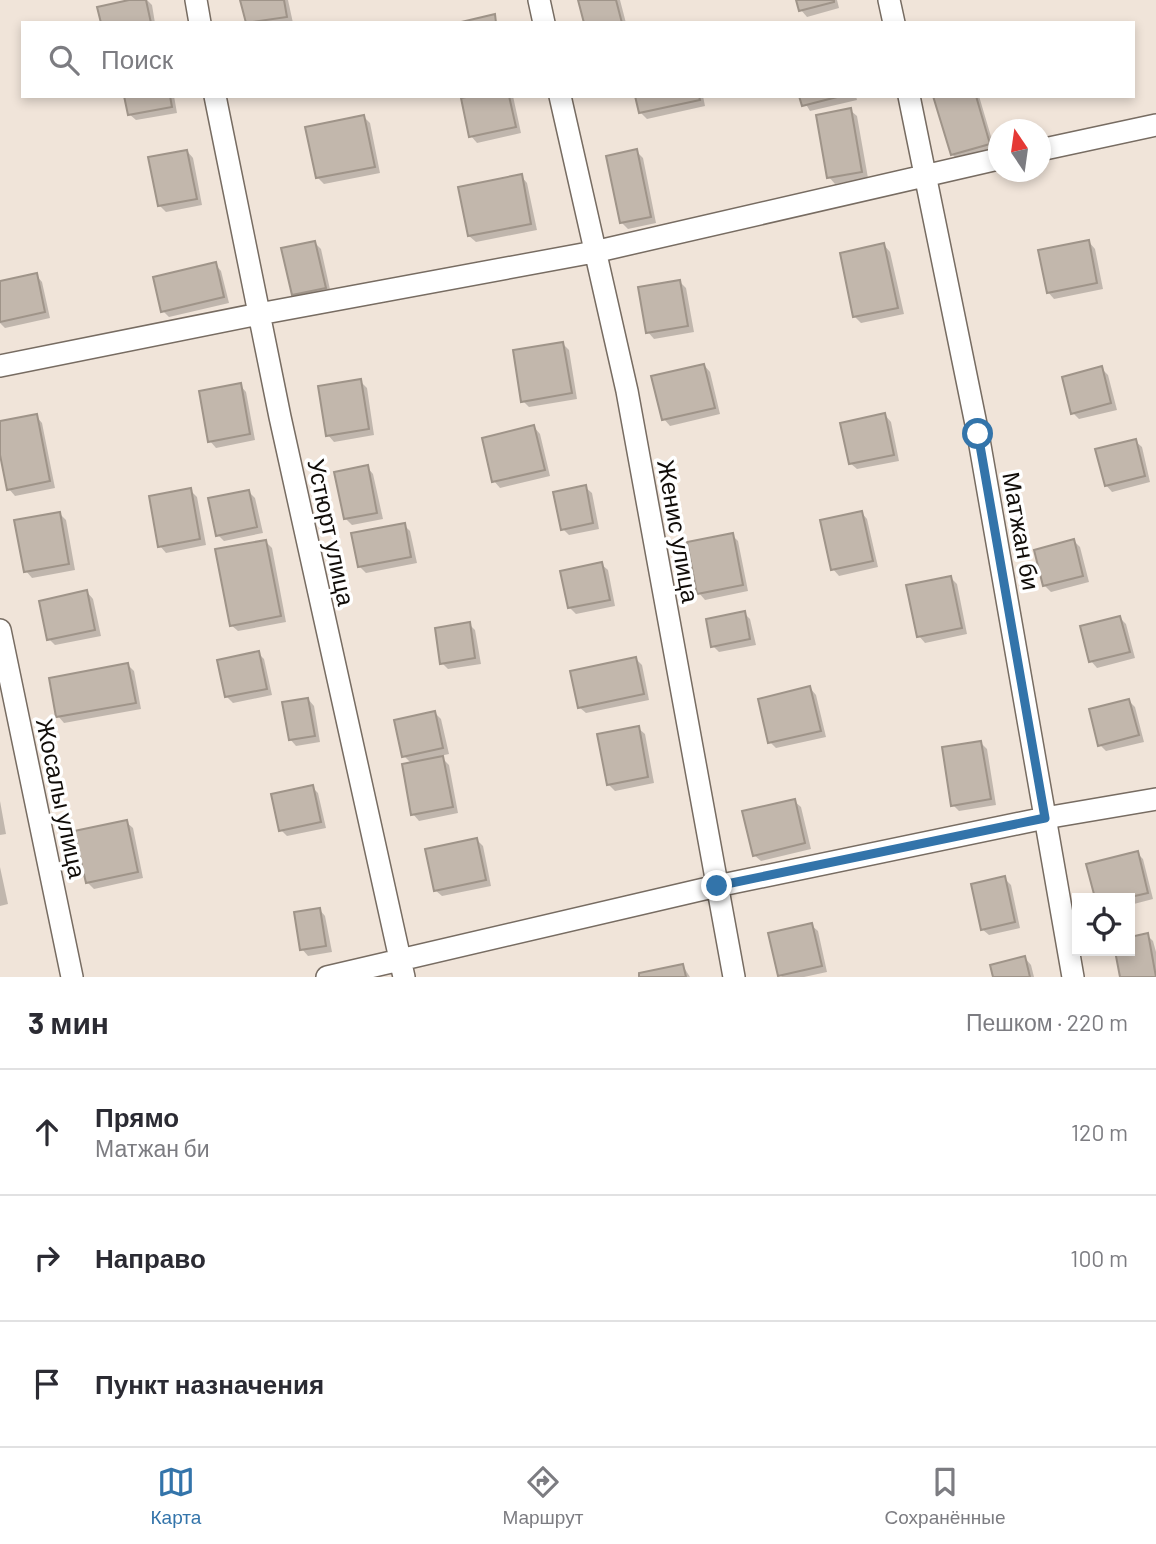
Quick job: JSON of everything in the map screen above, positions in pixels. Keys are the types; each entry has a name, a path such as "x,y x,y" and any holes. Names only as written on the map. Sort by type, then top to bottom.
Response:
{"street":[{"path":"196,0 200,21"},
{"path":"539,0 544,21"},
{"path":"889,0 894,21"},
{"name":"Устюрт улица","path":"215,98 259,314 402,969"},
{"name":"Женис улица","path":"560,98 627,391 734,977"},
{"name":"Матжан би","path":"909,98 978,434 1073,977"},
{"path":"1051,148 1156,125"},
{"path":"0,366 259,314 594,253 988,161"},
{"name":"Жосалы улица","path":"0,630 72,977"},
{"path":"327,977 402,969 717,886 1045,818 1156,799"}],"building":[{"path":"129,0 146,0 151,21 100,21 97,7"},
{"path":"240,0 284,0 287,17 245,21"},
{"path":"578,0 616,0 621,21 583,21"},
{"path":"796,0 834,0 834,2 799,11"},
{"path":"495,14 496,21 465,21"},
{"path":"124,98 170,98 172,107 128,115"},
{"path":"461,98 509,98 516,127 469,137"},
{"path":"635,98 700,100 639,113"},
{"path":"800,98 833,98 802,106"},
{"path":"934,98 977,98 988,145 951,155"},
{"path":"851,108 862,172 827,178 816,115"},
{"path":"364,115 375,167 316,178 305,127"},
{"path":"637,149 651,217 620,223 606,156"},
{"path":"187,150 197,199 158,206 148,157"},
{"path":"522,174 531,224 468,236 458,187"},
{"path":"1089,240 1097,283 1047,293 1038,250"},
{"path":"315,241 326,288 292,295 281,248"},
{"path":"884,243 898,308 853,317 840,253"},
{"path":"216,262 224,297 161,312 153,277"},
{"path":"37,273 45,312 0,322 0,281"},
{"path":"680,280 688,326 646,333 638,287"},
{"path":"563,342 572,393 521,402 513,350"},
{"path":"704,364 715,408 662,420 651,376"},
{"path":"1102,366 1111,403 1071,414 1062,377"},
{"path":"361,379 369,429 326,436 318,386"},
{"path":"241,383 250,434 208,442 199,391"},
{"path":"885,413 894,455 849,464 840,423"},
{"path":"37,414 50,481 7,490 0,455 0,421"},
{"path":"534,425 545,470 492,482 482,438"},
{"path":"1136,439 1145,476 1105,486 1095,449"},
{"path":"368,465 377,513 344,519 334,472"},
{"path":"586,485 593,523 561,530 553,492"},
{"path":"191,488 200,539 158,547 149,496"},
{"path":"249,490 257,527 216,536 208,498"},
{"path":"862,511 873,561 831,570 820,520"},
{"path":"60,512 69,564 24,572 14,520"},
{"path":"405,523 411,557 358,567 351,533"},
{"path":"733,533 743,585 697,594 687,542"},
{"path":"1074,539 1083,576 1043,586 1034,550"},
{"path":"266,540 281,616 230,626 215,549"},
{"path":"602,562 610,600 568,608 560,571"},
{"path":"951,576 962,628 917,637 906,585"},
{"path":"87,590 95,630 47,640 39,601"},
{"path":"745,611 750,639 711,647 706,619"},
{"path":"1120,616 1130,652 1089,662 1080,626"},
{"path":"470,622 475,658 440,664 435,628"},
{"path":"259,651 267,689 225,697 217,660"},
{"path":"636,657 644,694 578,708 570,671"},
{"path":"128,663 136,703 56,717 49,678"},
{"path":"810,686 821,731 768,743 758,699"},
{"path":"308,698 315,736 289,740 282,702"},
{"path":"1129,699 1139,735 1098,746 1089,709"},
{"path":"435,711 443,748 402,757 394,720"},
{"path":"639,726 648,777 607,785 597,734"},
{"path":"981,741 991,799 951,806 942,747"},
{"path":"443,756 453,807 411,815 402,764"},
{"path":"313,785 321,822 279,831 271,794"},
{"path":"795,799 805,843 753,856 742,811"},
{"path":"127,820 138,872 86,883 74,831"},
{"path":"477,838 486,880 434,891 425,849"},
{"path":"1138,851 1148,893 1135,896 1135,893 1094,893 1086,864"},
{"path":"1005,876 1015,922 981,930 971,884"},
{"path":"320,908 326,946 300,950 294,912"},
{"path":"812,923 822,966 778,976 768,933"},
{"path":"1148,933 1156,977 1120,977 1116,956 1135,956 1135,936"},
{"path":"1025,956 1030,977 993,977 990,965"},
{"path":"683,964 686,977 639,977 639,973"}],"route":[{"path":"717,886 1045,818 978,434"}]}
